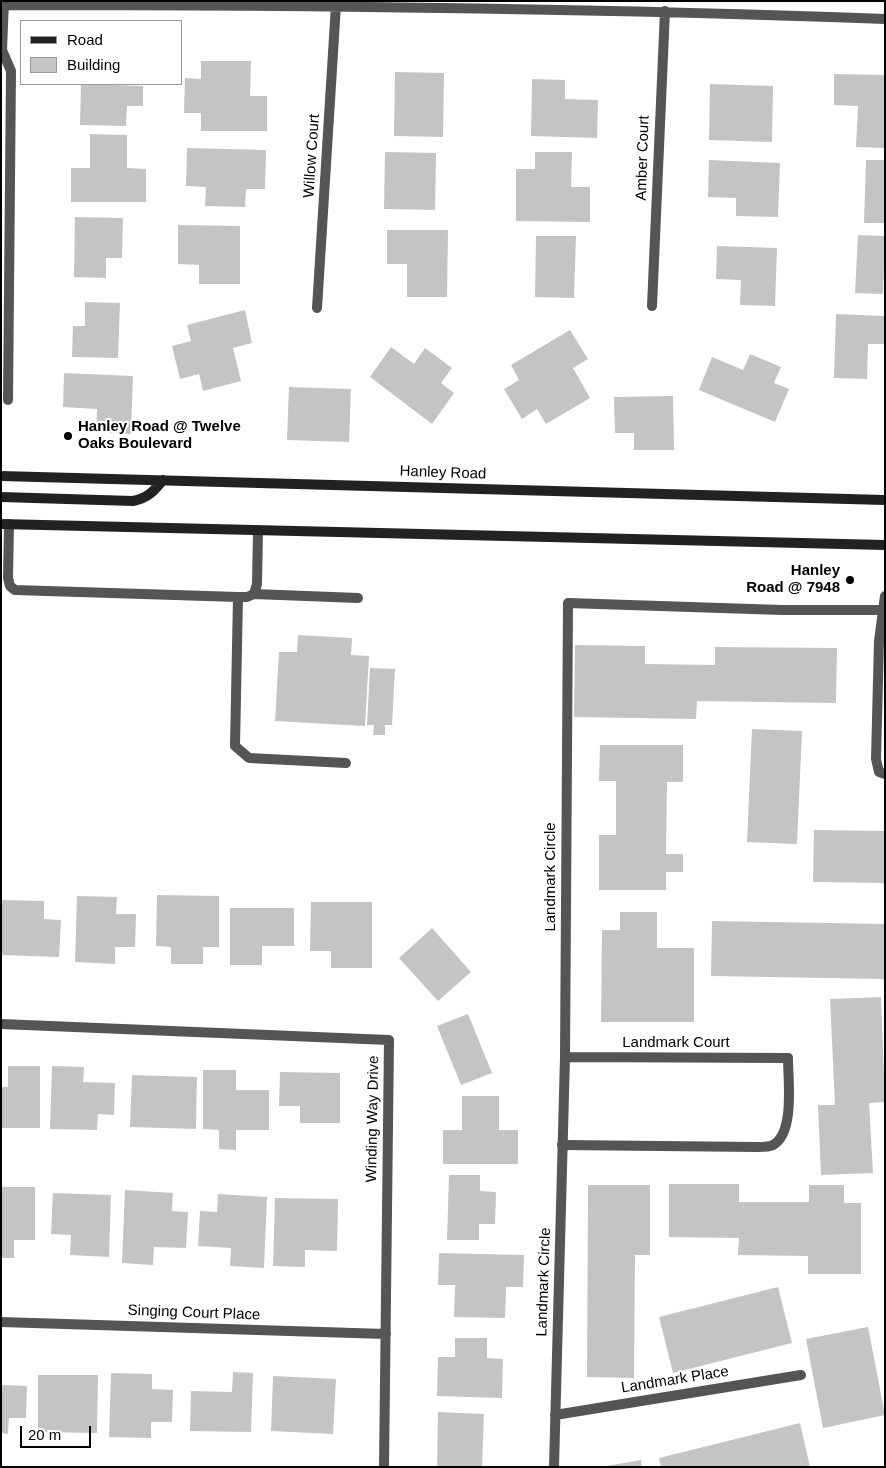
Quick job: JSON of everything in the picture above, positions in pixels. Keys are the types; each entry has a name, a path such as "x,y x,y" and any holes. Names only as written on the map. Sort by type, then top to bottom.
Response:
{"main road":[{"name":"Hanley Road","path":"1,476 885,500"},
{"path":"1,498 132,501 144,499 163,480"},
{"path":"5,524 885,545"}],"street":[{"path":"8,400 5,341 11,71 2,51 4,3 336,5 665,11 885,19"},
{"name":"Willow Court","path":"317,308 336,5"},
{"name":"Amber Court","path":"652,306 665,11"},
{"path":"5,524 8,578 10,586 15,590 238,597 247,597 254,594 358,598"},
{"path":"254,594 257,584 258,530"},
{"path":"885,596 879,641 876,759 879,772 885,774"},
{"path":"238,597 235,746 250,758 346,763"},
{"name":"Landmark Circle","path":"554,1467 564,1057 568,603 782,610 884,610"},
{"name":"Winding Way Drive","path":"1,1024 389,1040 384,1467"},
{"name":"Landmark Court","path":"562,1145 758,1147 773,1144 785,1131 789,1109 788,1058 564,1057"},
{"name":"Singing Court Place","path":"1,1322 386,1334"},
{"name":"Landmark Place","path":"555,1415 801,1375"}],"building":[{"path":"201,61 251,61 250,96 267,96 267,131 201,131 201,113 184,113 185,78 201,79"},
{"path":"395,72 444,73 443,137 394,136"},
{"path":"834,74 885,75 885,148 856,147 858,106 834,105"},
{"path":"532,79 565,80 565,99 598,100 597,138 531,136"},
{"path":"710,84 773,86 772,142 709,140"},
{"path":"81,85 143,86 143,106 127,106 126,126 80,125"},
{"path":"90,134 127,135 127,168 146,169 146,202 71,202 71,168 90,168"},
{"path":"187,148 266,150 265,189 246,189 245,207 205,206 206,187 186,186"},
{"path":"385,152 436,153 435,210 384,209"},
{"path":"535,152 572,152 571,187 590,187 590,222 516,221 516,169 535,169"},
{"path":"709,160 780,163 778,217 736,216 736,198 708,197"},
{"path":"866,160 885,160 885,223 864,223"},
{"path":"75,217 123,218 122,258 106,258 106,278 74,277"},
{"path":"178,225 240,226 240,284 199,284 199,265 178,264"},
{"path":"387,230 448,230 447,297 407,297 407,264 387,264"},
{"path":"858,235 885,236 883,294 855,293"},
{"path":"536,236 576,236 574,298 535,297"},
{"path":"717,246 777,248 775,306 740,305 741,280 716,279"},
{"path":"85,302 120,303 118,358 72,357 73,326 85,326"},
{"path":"245,310 252,343 233,348 241,381 203,391 199,374 180,379 172,346 191,341 187,325"},
{"path":"836,314 885,316 885,344 868,344 867,379 834,378"},
{"path":"570,330 588,359 573,368 590,398 546,424 537,409 522,419 504,389 519,380 511,365"},
{"path":"391,347 414,364 425,348 452,368 441,383 454,393 432,424 370,377"},
{"path":"750,354 781,367 774,383 789,389 775,422 699,390 712,357 743,370"},
{"path":"64,373 133,376 131,434 96,432 97,409 63,407"},
{"path":"289,387 351,389 349,442 287,440"},
{"path":"673,396 674,450 634,450 634,433 615,433 614,397"},
{"path":"298,635 352,638 351,655 369,656 365,726 275,721 279,652 297,652"},
{"path":"575,645 645,646 645,664 715,665 715,647 837,648 836,703 697,701 696,719 574,717"},
{"path":"370,668 395,669 392,725 385,725 385,735 373,735 374,725 367,725"},
{"path":"752,729 802,731 797,844 747,842"},
{"path":"600,745 683,745 683,782 667,782 666,854 683,854 683,872 666,872 666,890 599,890 599,835 616,835 616,781 599,781"},
{"path":"814,830 885,831 885,883 813,882"},
{"path":"157,895 219,896 219,947 203,947 203,964 171,964 171,947 156,946"},
{"path":"77,896 117,897 116,914 136,914 135,947 115,947 115,964 75,962"},
{"path":"1,900 44,901 44,919 61,920 59,957 1,955"},
{"path":"311,902 372,902 372,968 331,968 331,951 310,951"},
{"path":"230,908 294,908 294,946 262,946 262,965 230,965"},
{"path":"620,912 657,912 657,948 694,948 694,1022 601,1022 602,930 620,930"},
{"path":"712,921 885,924 885,979 711,976"},
{"path":"432,928 471,972 438,1001 399,958"},
{"path":"881,997 885,1102 869,1103 873,1173 821,1175 818,1105 835,1105 830,999"},
{"path":"468,1014 492,1073 461,1085 437,1026"},
{"path":"8,1066 40,1066 40,1128 1,1128 1,1087 8,1087"},
{"path":"52,1066 84,1067 83,1082 115,1083 114,1115 98,1114 97,1130 50,1129"},
{"path":"203,1070 236,1070 236,1090 269,1090 269,1130 236,1130 236,1150 219,1149 219,1130 203,1129"},
{"path":"280,1072 340,1073 340,1123 300,1123 300,1106 279,1106"},
{"path":"132,1075 197,1077 196,1129 130,1127"},
{"path":"462,1096 499,1096 499,1130 518,1130 518,1164 443,1164 443,1130 462,1130"},
{"path":"449,1175 480,1175 480,1191 496,1192 495,1224 479,1224 479,1240 447,1240"},
{"path":"669,1184 739,1184 739,1202 809,1202 809,1185 844,1185 844,1203 861,1203 861,1274 808,1274 808,1256 738,1255 739,1238 669,1237"},
{"path":"588,1185 650,1185 650,1255 635,1255 634,1378 587,1377"},
{"path":"1,1187 35,1187 35,1240 14,1240 14,1258 1,1258"},
{"path":"125,1190 173,1193 172,1211 188,1212 186,1248 154,1247 153,1265 122,1263"},
{"path":"53,1193 111,1195 109,1257 70,1255 71,1235 51,1234"},
{"path":"218,1194 267,1197 264,1268 230,1266 231,1248 198,1246 200,1211 217,1212"},
{"path":"275,1198 338,1199 337,1251 305,1250 305,1267 273,1266"},
{"path":"439,1253 524,1255 523,1287 506,1287 505,1318 454,1317 455,1285 438,1285"},
{"path":"778,1287 792,1343 673,1373 659,1317"},
{"path":"868,1327 885,1415 823,1428 806,1339"},
{"path":"455,1338 487,1338 487,1358 503,1359 502,1398 437,1396 438,1357 455,1357"},
{"path":"233,1372 253,1373 251,1432 190,1431 191,1391 232,1392"},
{"path":"111,1373 152,1374 152,1389 173,1390 172,1422 151,1422 151,1438 109,1437"},
{"path":"38,1375 98,1375 97,1433 38,1432"},
{"path":"273,1376 336,1379 333,1434 271,1431"},
{"path":"1,1385 27,1386 26,1418 9,1418 8,1434 1,1433"},
{"path":"438,1412 484,1414 482,1467 437,1467"},
{"path":"800,1423 810,1467 661,1467 659,1458"},
{"path":"641,1460 642,1467 606,1467 606,1466"}],"place":[{"name":"Hanley Road @ Twelve Oaks Boulevard","path":"68,436"},
{"name":"Hanley Road @ 7948","path":"850,580"}]}
